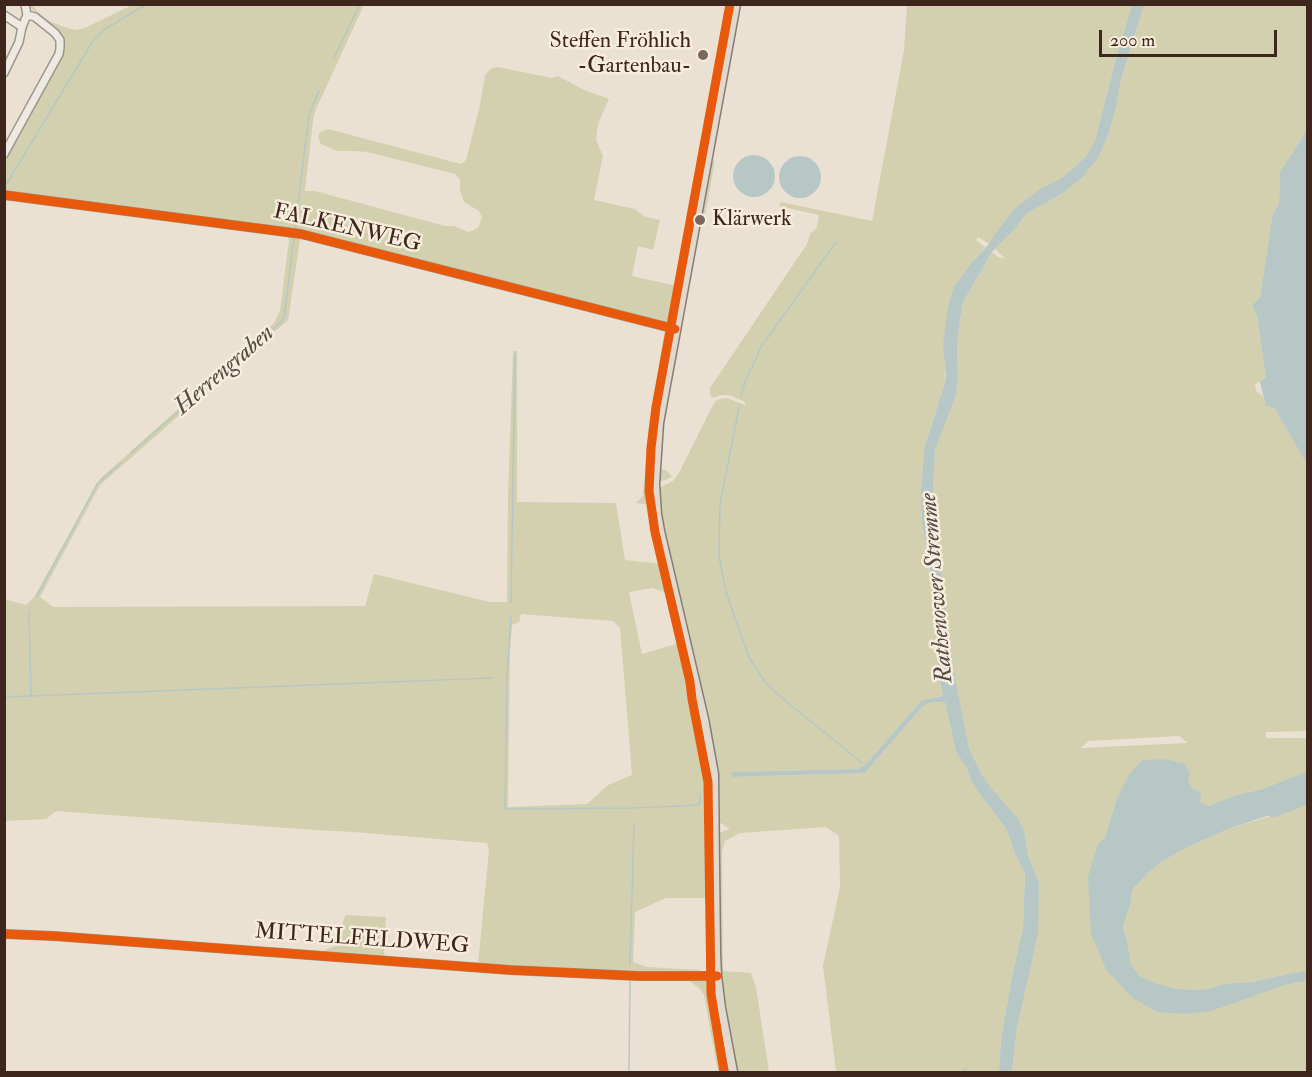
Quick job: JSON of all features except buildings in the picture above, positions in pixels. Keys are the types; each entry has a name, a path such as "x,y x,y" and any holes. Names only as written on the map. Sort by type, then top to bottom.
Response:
{"main road":[{"path":"733,1072 717,976 714,774 706,729 660,531 655,499 655,476 659,423 675,329 736,4"}],"street":[{"path":"4,73 19,42 27,15 25,4"},
{"path":"4,15 22,27"},
{"path":"4,154 59,54 60,48 60,40 55,33 40,21 27,15"},
{"name":"FALKENWEG","path":"4,195 301,234 675,329"},
{"name":"MITTELFELDWEG","path":"4,934 510,970 638,976 717,976"}],"shaded area":[{"path":"29,5 32,5 49,21 76,30 85,28 132,5 364,5 316,109 305,191 315,191 445,226 454,226 469,232 478,228 482,217 479,211 464,202 460,191 460,180 455,174 367,152 337,151 321,144 318,137 320,132 328,129 461,164 466,160 485,75 492,68 498,67 552,78 558,76 584,90 609,99 598,124 596,140 603,156 594,200 635,209 645,217 660,220 653,250 638,246 632,276 676,286 669,320 665,322 620,313 309,234 5,193 5,159 64,46 62,38"},
{"path":"907,5 1132,5 1095,140 1087,155 1061,178 1040,189 1015,208 989,244 978,237 976,240 985,247 954,287 944,386 924,449 921,491 922,522 930,570 938,673 943,696 922,700 859,769 732,772 731,775 732,777 865,773 923,706 932,702 945,702 956,752 967,768 971,781 1006,828 1025,874 1023,929 1001,1040 999,1072 836,1072 823,966 840,887 839,836 826,827 740,833 725,841 722,851 723,971 751,973 756,987 769,1072 736,1072 724,1008 720,971 718,833 730,829 719,822 717,774 660,513 659,488 673,481 679,473 716,401 727,398 745,405 745,402 729,395 713,398 710,395 710,388 807,244 810,234 817,227 819,215 779,206 781,202 872,221 904,50"},
{"path":"1144,5 1307,5 1307,130 1280,172 1279,204 1273,213 1260,297 1252,305 1257,316 1266,379 1255,384 1256,391 1263,396 1266,406 1275,409 1308,464 1307,731 1266,732 1266,738 1307,738 1307,771 1263,789 1236,795 1208,806 1200,802 1188,781 1116,801 1105,838 1133,998 1285,985 1307,981 1307,1072 1012,1072 1039,882 1028,855 1024,830 1017,817 982,775 969,748 954,674 935,522 933,489 935,451 956,395 957,347 963,302 992,252 1006,259 995,249 1024,217 1063,193 1083,177 1098,158 1108,136 1121,80","holes":["1179,736 1188,743 1081,748 1088,741"]},
{"path":"715,160 681,327 664,426 661,469 666,470 672,476 659,481 661,426 709,165"},
{"path":"287,235 304,238 300,240 288,320 100,485 40,597 53,607 365,606 374,574 490,602 507,602 513,351 517,351 517,502 616,503 625,560 664,564 670,594 652,588 629,592 642,654 683,642 710,762 713,804 707,805 707,825 713,827 712,895 708,894 708,898 666,898 635,912 633,962 647,967 700,970 701,974 478,964 489,849 487,843 56,811 46,819 5,821 5,599 26,605 34,597 100,479 274,323 280,311 289,240","holes":["521,614 613,621 620,628 632,775 608,785 587,804 508,807 512,625 519,622"]},
{"path":"665,329 671,338 656,420 651,476 653,505 636,503 643,496 648,432"},
{"path":"1307,805 1307,971 1201,990 1177,989 1151,982 1139,975 1131,965 1123,928 1132,890 1148,873 1161,862 1186,848 1228,829"},
{"path":"346,915 386,917 385,958 244,948 270,947 323,951 334,946 338,940"},
{"path":"710,979 715,984 730,1072 718,1072 704,995 688,980"}],"water":[{"name":"Rathenower Stremme","path":"1132,5 1144,5 1121,80 1108,136 1098,158 1083,177 1063,193 1024,217 992,252 963,302 957,347 956,395 935,451 933,489 935,522 954,673 969,748 982,775 1017,817 1024,830 1028,855 1039,882 1038,933 1017,1027 1012,1072 999,1072 1001,1040 1023,929 1025,874 1006,828 971,781 967,768 956,752 945,702 932,702 923,706 865,773 732,777 731,775 732,772 859,769 922,700 943,696 938,673 930,570 922,522 921,491 924,449 946,374 943,344 948,307 954,287 1015,208 1040,189 1061,178 1087,155 1095,140"},
{"path":"1307,130 1307,464 1275,409 1266,406 1260,382 1266,378 1257,316 1252,305 1260,297 1273,213 1279,204 1280,172"},
{"path":"754,155 769,161 775,176 769,191 754,197 739,191 733,176 739,161"},
{"path":"800,156 815,162 821,177 815,192 800,198 785,192 779,177 785,162"},
{"path":"1163,759 1184,763 1190,773 1188,781 1192,788 1201,793 1200,802 1208,806 1236,795 1263,789 1307,771 1307,805 1275,817 1267,816 1228,829 1186,848 1161,862 1148,873 1132,890 1131,902 1123,927 1131,965 1139,975 1151,982 1177,989 1201,990 1302,971 1307,971 1307,981 1285,985 1211,1011 1185,1014 1157,1012 1133,998 1107,971 1091,934 1088,877 1098,844 1105,838 1116,801 1128,776 1142,760"}],"waterway":[{"path":"4,188 93,41 105,29 147,4"},
{"name":"Herrengraben","path":"334,58 360,4"},
{"name":"Herrengraben","path":"295,228 309,115 319,91"},
{"name":"Herrengraben","path":"131,453 280,323 284,317 294,238"},
{"path":"741,396 761,347 836,242"},
{"path":"511,603 515,355"},
{"path":"739,407 720,504 719,557 726,592 750,659 764,681 862,763"},
{"path":"36,598 97,484 121,463"},
{"path":"29,611 31,696"},
{"path":"511,616 507,677 505,809 698,805 700,795"},
{"path":"4,697 492,678"},
{"path":"630,965 634,824"},
{"path":"629,1072 630,982"},
{"path":"963,1072 966,1068"}],"cycle path":[{"path":"724,1072 711,994 708,782 690,682 655,532 649,491 656,407 730,4"},
{"path":"4,195 301,234 675,329"},
{"path":"4,934 510,970 638,976 717,976"}],"place":[{"name":"Steffen Fröhlich -Gartenbau-","path":"703,55"},
{"name":"Klärwerk","path":"700,220"}]}
